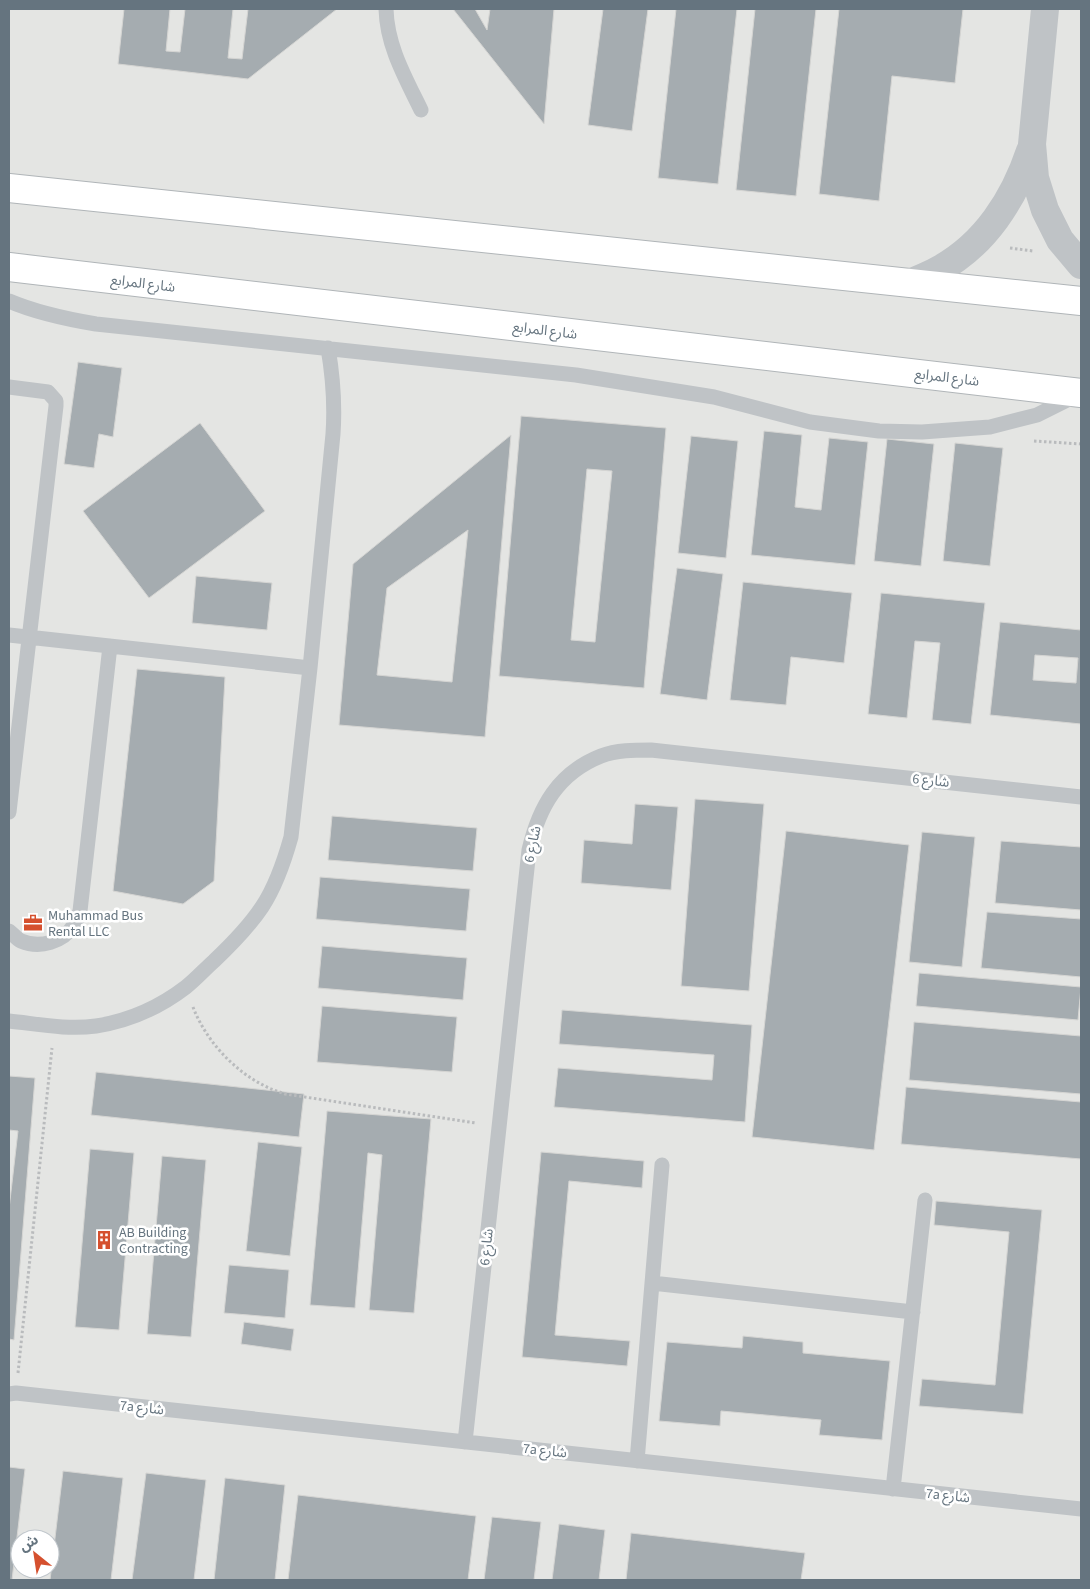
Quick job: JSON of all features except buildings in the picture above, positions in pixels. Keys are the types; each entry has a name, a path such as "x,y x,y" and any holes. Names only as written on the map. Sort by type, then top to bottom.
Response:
{"main road":[{"path":"9,188 1081,302"},
{"path":"9,203 37,191"},
{"name":"شارع المرابع","path":"9,267 1081,392"}],"street":[{"path":"1045,9 1032,144 1035,178 1044,210 1060,240 1081,265"},
{"path":"910,284 939,270 966,251 988,229 1007,203 1022,175 1032,144"}],"lane":[{"path":"386,9 392,46 397,61 421,110"},
{"path":"9,301 42,313 87,322 576,375 657,387 714,397 810,422 879,431 966,430 1006,424 1037,415 1060,405 1081,392"},
{"path":"9,1021 71,1028 120,1021 143,1012 186,987 230,946 262,907 284,862 291,838 334,426 333,378 328,348"},
{"path":"9,387 48,392 56,401 9,812"},
{"path":"9,635 310,668"},
{"path":"9,931 20,940 35,945 50,943 64,936 74,925 80,910 110,646"},
{"name":"شارع 6","path":"466,1442 530,850 535,826 545,803 561,783 580,768 602,756 626,751 651,750 1081,797"},
{"path":"637,1460 662,1165"},
{"path":"893,1488 925,1200"},
{"path":"652,1283 913,1312"},
{"name":"7a شارع","path":"12,1393 1081,1509"}],"path":[{"path":"988,229 1003,247 1039,252 1060,240"},
{"path":"1037,415 1034,441 1081,444"},
{"path":"186,987 194,1011 207,1033 223,1054 242,1071 263,1085 285,1094 499,1127"},
{"path":"12,1393 55,1026"}],"shaded area":[{"path":"9,9 1081,9 1081,1580 9,1580"}],"place":[{"name":"Muhammad Bus Rental LLC","path":"33,923"},
{"name":"AB Building Contracting","path":"104,1240"}]}
